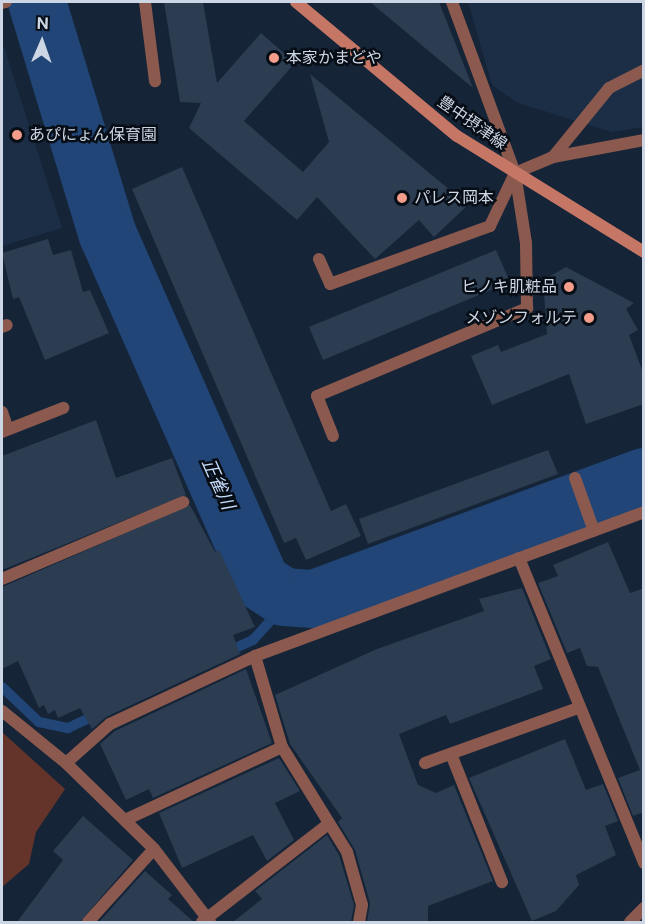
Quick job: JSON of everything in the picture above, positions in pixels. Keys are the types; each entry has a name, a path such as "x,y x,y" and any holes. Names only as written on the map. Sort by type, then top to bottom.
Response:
{"main road":[{"name":"豊中摂津線","path":"296,2 458,136 644,252"}],"street":[{"path":"2,3 6,2"},
{"path":"145,2 155,81"},
{"path":"333,436 317,396 527,308 526,243 515,173 452,2"},
{"path":"553,157 609,88 644,70"},
{"path":"319,259 330,284 490,226 515,173 553,157 644,140"},
{"path":"2,412 5,430 63,408"},
{"path":"575,478 594,531"},
{"path":"2,579 183,502"},
{"path":"66,763 110,724 255,656 644,512"},
{"path":"519,558 578,708 644,862"},
{"path":"255,656 282,747 327,825 347,852 362,905 359,922"},
{"path":"425,763 578,708"},
{"path":"2,711 66,763 154,849 206,921 327,825"},
{"path":"125,820 282,747"},
{"path":"451,754 502,882"},
{"path":"88,922 154,849"},
{"path":"630,922 644,908"}],"shaded area":[{"path":"468,2 643,2 643,127 612,132 518,103 492,85"},
{"name":"あぴにょん保育園","path":"2,41 62,228 2,246"},
{"path":"2,732 65,789 36,832 29,864 2,887"}],"building":[{"path":"164,2 203,2 217,83 261,33 295,63 244,121 303,172 329,142 310,74 468,205 434,237 419,220 375,259 317,197 297,220 189,128 201,103 180,102"},
{"path":"370,2 439,2 473,88"},
{"path":"182,167 331,511 346,504 361,536 306,560 296,538 284,543 132,189"},
{"path":"48,239 53,255 71,250 83,292 90,290 109,333 45,360 19,297 13,299 2,253"},
{"path":"496,250 510,282 323,360 309,327"},
{"path":"566,267 634,303 626,309 638,330 629,335 644,375 644,404 586,424 569,374 492,405 471,356 498,345 501,352 547,334 543,280"},
{"path":"96,420 116,478 172,458 186,495 2,570 2,456"},
{"path":"548,450 558,474 368,544 359,519"},
{"path":"190,505 215,552 219,550 255,627 233,635 240,654 106,717 92,729 80,708 58,718 55,710 48,714 44,705 39,708 18,661 2,669 2,587"},
{"path":"608,542 630,593 644,588 644,812 633,816 618,778 640,770 598,667 587,666 580,648 567,653 538,583 558,576 553,565"},
{"path":"522,588 551,659 534,666 543,689 450,724 446,715 399,734 418,785 436,793 454,785 493,881 428,906 428,922 367,922 370,903 355,850 338,822 342,818 290,744 275,695 377,649 484,611 479,599"},
{"path":"246,669 272,743 153,798 149,789 126,800 100,744 115,731"},
{"path":"565,739 586,790 603,784 618,821 605,826 616,855 576,875 579,885 556,911 532,921 469,778"},
{"path":"279,758 300,791 275,803 294,840 267,861 253,835 182,868 159,813"},
{"path":"83,816 133,860 80,922 17,922 63,860 53,851"},
{"path":"327,835 339,855 354,905 351,922 233,922 262,899 255,891"},
{"path":"145,871 172,895 168,899 194,922 99,922"}],"waterway":[{"name":"正雀川","path":"37,2 108,235 261,582 284,597 314,599 644,477"},
{"path":"225,653 253,640 270,621"},
{"path":"2,687 39,722 68,728 98,714"}],"place":[{"name":"本家かまどや","path":"274,58"},
{"name":"あぴにょん保育園","path":"17,135"},
{"name":"パレス岡本","path":"402,198"},
{"name":"ヒノキ肌粧品","path":"569,287"},
{"name":"メゾンフォルテ","path":"589,318"}]}
